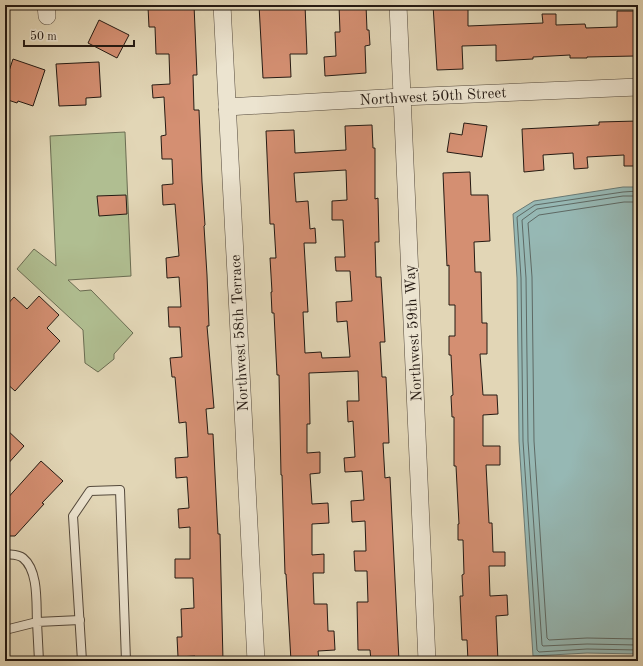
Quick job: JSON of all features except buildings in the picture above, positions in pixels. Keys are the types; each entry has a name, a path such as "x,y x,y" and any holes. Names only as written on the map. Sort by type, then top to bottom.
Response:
{"street":[{"name":"Northwest 58th Terrace","path":"222,5 256,661"},
{"name":"Northwest 59th Way","path":"398,5 427,661"},
{"name":"Northwest 50th Street","path":"227,107 402,97 638,87"}],"lane":[{"path":"82,661 73,516 90,491 120,490 126,661"},
{"path":"5,554 16,555 23,558 28,563 34,578 39,661"},
{"path":"5,629 37,622 80,620"}],"green space":[{"path":"125,132 131,276 68,280 80,291 91,290 133,333 114,354 114,359 98,372 85,363 83,330 17,269 34,249 56,266 50,136"}],"water":[{"path":"623,187 638,187 638,654 587,653 533,656 519,441 517,278 513,214 534,201"}]}
